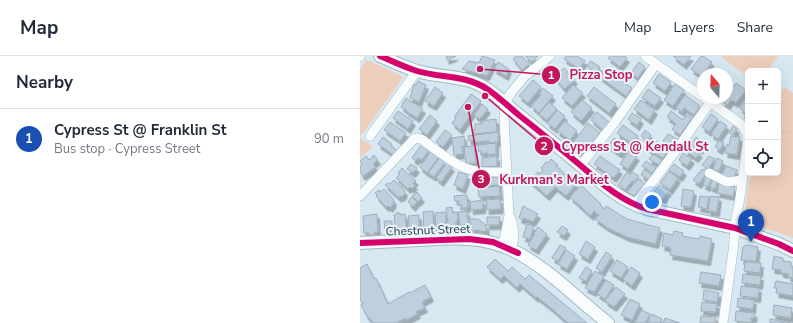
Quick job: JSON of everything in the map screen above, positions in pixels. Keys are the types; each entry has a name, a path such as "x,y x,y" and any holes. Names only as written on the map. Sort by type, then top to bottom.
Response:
{"main road":[{"path":"380,56 417,71 476,83 487,89 616,195 634,205 735,228 779,244 793,251"},
{"name":"Chestnut Street","path":"360,243 462,238 481,240 508,248 539,267 608,323"}],"street":[{"path":"508,248 509,216 504,102 524,77 550,56"},
{"path":"645,56 697,94"},
{"path":"580,166 615,122 656,64"},
{"path":"370,136 417,71"},
{"path":"634,205 654,182 709,104"},
{"path":"711,104 741,124 747,134 723,323"},
{"path":"360,196 415,138 421,139 454,163 473,171 507,172"},
{"path":"710,173 727,182 742,180"}],"path":[{"path":"781,131 793,133"}],"shaded area":[{"path":"720,56 778,56 769,68 745,68 745,75"},
{"path":"368,60 402,76 403,78 360,137 360,69"},
{"path":"785,87 793,93 793,238 746,223 744,219 750,176 781,176 781,90"},
{"path":"360,138 373,147 360,158"}],"building":[{"path":"446,56 456,56 447,60"},
{"path":"482,56 495,60 487,76 462,69 469,61 479,63"},
{"path":"516,56 522,56 529,64 522,70 513,59"},
{"path":"525,56 538,56 531,62"},
{"path":"566,56 577,56 585,61 579,69 564,59"},
{"path":"610,56 624,56 627,58 620,67 608,58"},
{"path":"673,56 691,56 684,65"},
{"path":"701,56 712,62 708,68 697,68 697,73 691,69"},
{"path":"591,61 600,67 596,73 587,66"},
{"path":"498,62 509,69 506,76 494,69"},
{"path":"639,62 645,67 638,78 631,73"},
{"path":"564,68 575,80 564,89 554,77"},
{"path":"605,69 632,88 626,96 600,77"},
{"path":"659,74 671,82 665,91 653,83"},
{"path":"533,80 541,87 528,103 519,96"},
{"path":"418,81 426,85 419,102 410,98 414,84 416,85"},
{"path":"736,83 745,89 736,103 733,101 733,87"},
{"path":"675,84 684,90 673,106 664,100"},
{"path":"573,85 583,93 572,106 562,98"},
{"path":"435,87 443,93 434,106 425,101"},
{"path":"594,87 616,104 609,113 587,96"},
{"path":"543,88 553,96 539,113 531,106 541,95 539,94"},
{"path":"648,89 661,98 655,106 642,98"},
{"path":"471,94 481,101 460,130 452,123 456,118 454,117"},
{"path":"685,95 700,106 694,115 684,108 682,112 676,108"},
{"path":"406,98 423,109 417,118 401,107"},
{"path":"582,100 592,108 581,121 571,112"},
{"path":"641,100 655,110 649,120 634,109"},
{"path":"745,100 745,112 740,108"},
{"path":"549,102 557,109 547,120 539,114"},
{"path":"482,104 488,109 480,119 474,115"},
{"path":"557,110 565,116 555,129 547,123"},
{"path":"398,111 413,121 408,129 393,118"},
{"path":"671,111 683,120 686,115 692,118 680,135 672,129 676,124 667,117"},
{"path":"597,112 609,122 603,130 591,120"},
{"path":"632,113 641,119 637,126 628,119"},
{"path":"711,114 718,119 709,132 702,127"},
{"path":"430,115 437,121 427,135 419,129"},
{"path":"496,119 497,132 473,134 475,124 482,124 482,121"},
{"path":"565,121 577,131 570,140 557,131"},
{"path":"720,121 727,126 718,139 711,134"},
{"path":"390,122 406,133 400,141 384,130"},
{"path":"588,123 600,133 582,155 571,145"},
{"path":"623,125 638,136 632,144 617,133"},
{"path":"733,126 737,129 733,135 729,133"},
{"path":"445,130 452,135 443,147 436,142"},
{"path":"645,130 651,135 647,141 641,136"},
{"path":"498,132 498,142 489,143 489,141 469,141 468,136"},
{"path":"668,134 677,139 672,147 663,141"},
{"path":"464,136 465,146 462,146 463,154 454,155 452,138"},
{"path":"731,136 740,137 737,155 725,153"},
{"path":"383,137 398,151 395,156 378,144"},
{"path":"696,137 704,143 700,150 691,144"},
{"path":"614,138 626,146 620,154 608,146"},
{"path":"653,139 669,150 663,158 647,148"},
{"path":"719,140 724,143 720,150 715,147"},
{"path":"496,143 496,154 488,155 488,153 482,154 481,151 479,152 478,145"},
{"path":"422,144 429,150 422,160 418,158 416,161 412,158"},
{"path":"689,145 700,153 696,158 685,151"},
{"path":"474,146 476,163 466,164 464,147"},
{"path":"431,151 439,157 427,173 420,167"},
{"path":"629,151 637,156 628,169 620,164"},
{"path":"683,153 692,159 687,166 679,160"},
{"path":"653,154 662,160 659,165 649,159"},
{"path":"374,155 378,160 373,164 376,167 363,176 360,172 360,166 362,164 360,161 366,156 369,160"},
{"path":"497,156 497,166 482,167 482,158"},
{"path":"600,156 620,170 614,178 594,164"},
{"path":"709,156 715,159 708,169 702,165"},
{"path":"439,158 445,162 434,177 428,173"},
{"path":"717,158 723,161 719,171 713,169"},
{"path":"551,159 558,165 556,166 576,184 566,196 555,187 547,196 530,181 538,172 539,174 543,170 541,168"},
{"path":"646,161 656,168 652,173 642,166"},
{"path":"447,163 452,167 441,182 436,178"},
{"path":"411,164 417,168 413,173 407,169"},
{"path":"674,164 684,171 680,177 669,170"},
{"path":"726,166 737,170 733,180 722,175"},
{"path":"402,168 416,181 413,183 415,185 412,189 410,187 408,189 396,178 400,174 398,173"},
{"path":"644,169 652,175 649,180 641,175"},
{"path":"702,169 707,172 699,184 693,180"},
{"path":"669,171 678,178 670,190 660,183"},
{"path":"459,172 468,175 463,189 454,185"},
{"path":"627,172 630,175 632,172 639,176 634,182 632,181 625,190 618,185"},
{"path":"706,175 712,176 708,187 703,185"},
{"path":"499,177 499,185 485,186 484,178"},
{"path":"713,178 719,179 715,189 710,187"},
{"path":"638,179 645,184 634,196 627,192"},
{"path":"394,180 405,191 402,197 400,196 399,198 385,185 388,183 390,184"},
{"path":"719,183 735,187 733,196 717,193"},
{"path":"581,185 601,204 600,205 604,209 606,206 627,219 660,228 656,244 627,237 608,228 595,219 599,215 594,211 591,216 570,197"},
{"path":"659,185 669,191 663,199 654,196 652,198 651,197"},
{"path":"499,186 500,196 479,197 478,188"},
{"path":"384,189 394,200 394,203 390,208 388,206 386,207 375,193"},
{"path":"683,189 694,191 691,207 681,206"},
{"path":"417,192 422,198 418,202 412,196"},
{"path":"467,195 468,208 462,208 462,205 458,205 459,201 455,201 454,196"},
{"path":"700,196 709,197 707,209 698,207"},
{"path":"710,196 719,197 717,212 708,211"},
{"path":"412,197 417,202 413,207 408,202"},
{"path":"500,199 501,209 487,210 486,200"},
{"path":"483,200 483,209 471,210 470,202"},
{"path":"523,206 538,214 533,222 524,218 523,220 519,218"},
{"path":"452,207 453,213 457,212 458,221 456,221 455,231 447,232 446,222 448,222 446,208"},
{"path":"433,211 434,231 424,232 423,212"},
{"path":"467,211 469,230 461,230 458,212"},
{"path":"445,212 447,229 436,231 435,213"},
{"path":"396,213 400,213 400,215 405,214 407,232 405,232 405,234 396,235 394,215 396,215"},
{"path":"377,214 378,232 374,232 375,235 364,233 363,216"},
{"path":"419,215 419,231 410,232 408,216"},
{"path":"487,217 500,217 499,225 487,225"},
{"path":"470,219 478,219 486,225 487,231 471,231"},
{"path":"384,221 392,221 392,230 385,231"},
{"path":"527,224 534,226 530,239 523,237"},
{"path":"562,226 568,230 564,236 557,232"},
{"path":"538,227 547,234 536,250 528,245"},
{"path":"674,231 683,233 682,236 699,239 700,236 712,239 708,261 670,255 671,248 662,246 664,233 673,235"},
{"path":"586,241 595,247 588,259 579,254"},
{"path":"560,245 566,248 558,261 552,258"},
{"path":"746,245 758,247 756,261 741,260 743,247"},
{"path":"566,250 575,256 567,269 558,264"},
{"path":"606,252 612,256 602,272 596,268"},
{"path":"774,256 783,258 783,261 791,262 791,267 793,267 793,278 788,277 789,274 781,273 781,270 772,269"},
{"path":"495,259 508,271 512,267 525,279 529,275 587,323 568,323 520,284 517,288 504,276 500,279 487,267"},
{"path":"617,260 628,267 621,278 610,271"},
{"path":"745,262 761,263 760,273 744,271"},
{"path":"367,264 374,279 376,278 388,304 425,285 431,297 422,302 425,308 416,312 418,314 406,320 405,318 397,323 373,323 369,317 368,318 361,305 363,304 360,299 360,268"},
{"path":"586,267 592,271 586,281 579,278"},
{"path":"631,267 640,273 632,286 623,279"},
{"path":"595,271 604,276 594,292 585,288"},
{"path":"701,272 721,275 719,286 699,283"},
{"path":"743,274 761,276 760,285 742,283"},
{"path":"606,280 614,285 605,299 597,294"},
{"path":"776,281 793,284 793,296 776,293 777,288 774,288"},
{"path":"741,286 759,288 758,298 740,296"},
{"path":"616,287 625,294 614,307 605,301"},
{"path":"704,290 719,293 717,302 703,300"},
{"path":"738,298 754,300 753,309 737,307"},
{"path":"630,299 640,304 632,320 621,315"},
{"path":"702,302 717,304 716,312 701,311"},
{"path":"774,305 792,308 791,318 773,315"},
{"path":"641,310 650,314 645,323 635,323"},
{"path":"736,311 755,313 754,318 751,318 751,323 735,321"},
{"path":"652,314 662,319 660,323 647,323"},
{"path":"701,316 716,317 715,323 700,323"},
{"path":"665,318 680,323 663,323"},
{"path":"770,319 791,323 770,323"}],"cycle path":[{"path":"380,56 417,71 462,79 479,84 500,99 617,195 636,205 647,209 735,228 779,244 793,251"},
{"path":"360,243 469,239 493,242 518,253"}],"place":[{"name":"Pizza Stop","path":"480,69"},
{"name":"Cypress St @ Kendall St","path":"485,96"},
{"name":"Kurkman's Market","path":"468,107"},
{"name":"Cypress St @ Franklin St","path":"751,242"}]}
